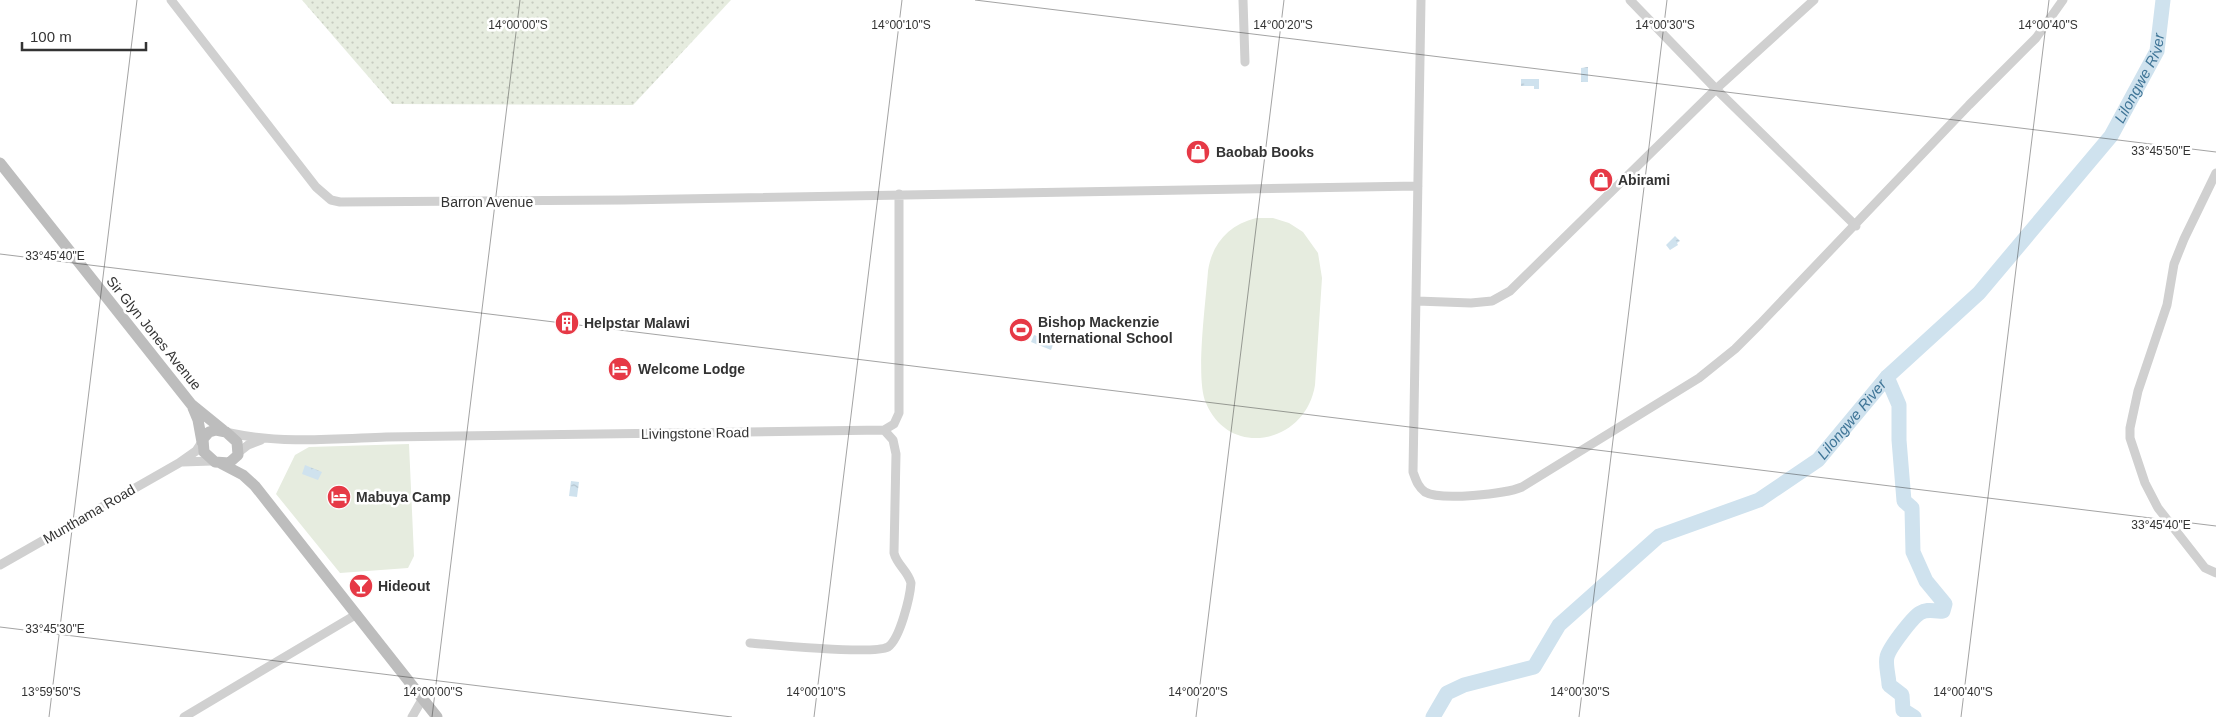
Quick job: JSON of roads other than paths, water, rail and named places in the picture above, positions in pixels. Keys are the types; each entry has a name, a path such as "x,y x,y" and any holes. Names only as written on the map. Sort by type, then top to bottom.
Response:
{"main road":[{"name":"Sir Glyn Jones Avenue","path":"0,163 191,404"},
{"path":"191,404 237,442 239,452 255,486 437,717"},
{"path":"191,404 198,420 204,452 217,462 233,469 255,486"},
{"path":"202,442 204,436 209,432 226,432"},
{"path":"217,462 234,460 239,452"}],"street":[{"name":"Barron Avenue","path":"171,0 316,187 331,200 340,202 623,200 899,194"},
{"path":"1243,0 1245,62"},
{"path":"1421,0 1413,472 1417,483 1423,490 1440,496 1503,493 1522,487 1569,460 1699,378 1735,349 1856,226 1969,105 2036,38 2063,0"},
{"path":"1630,0 1716,89 1856,226"},
{"path":"1417,301 1471,303 1492,301 1510,291 1716,89 1814,0"},
{"path":"2216,173 2174,264 2167,305 2138,390 2130,428 2130,438 2145,483 2158,508 2205,568 2216,573"},
{"path":"750,643 842,649 881,649 888,647 896,638 911,583 910,578 896,561 894,553 896,454 893,440 884,430 894,424 899,413 899,194 1418,186"},
{"name":"Livingstone Road","path":"226,432 264,440 884,430"},
{"name":"Livingstone Road","path":"239,452 248,445 264,440"},
{"name":"Munthama Road","path":"0,565 179,463 196,451 202,442"},
{"name":"Munthama Road","path":"179,463 217,462"},
{"path":"184,717 357,614"},
{"path":"412,717 423,698"}],"water":[{"path":"1588,67 1588,82 1581,82 1581,68"},
{"path":"1521,79 1539,79 1539,89 1534,89 1534,86 1521,86"},
{"path":"1675,236 1680,241 1677,243 1678,245 1670,250 1666,245"},
{"path":"1034,335 1054,342 1051,350 1031,342"},
{"path":"305,465 322,472 318,480 302,474"},
{"path":"571,481 579,482 577,497 569,496"}],"waterway":[{"name":"Lilongwe River","path":"1433,717 1447,693 1464,685 1534,667 1559,625 1659,536 1759,500 1818,460 1887,377 1979,293 2111,136 2157,51 2163,0"},
{"path":"1887,377 1899,405 1899,440 1904,501 1912,508 1913,552 1926,581 1945,604 1943,611 1926,611 1916,616 1896,640 1887,657 1889,685 1902,695 1903,710 1914,717"}],"place":[{"name":"Baobab Books","path":"1198,152"},
{"name":"Abirami","path":"1601,180"},
{"name":"Helpstar Malawi","path":"567,323"},
{"name":"Bishop Mackenzie International School","path":"1021,330"},
{"name":"Welcome Lodge","path":"620,369"},
{"name":"Mabuya Camp","path":"339,497"},
{"name":"Hideout","path":"361,586"}]}
